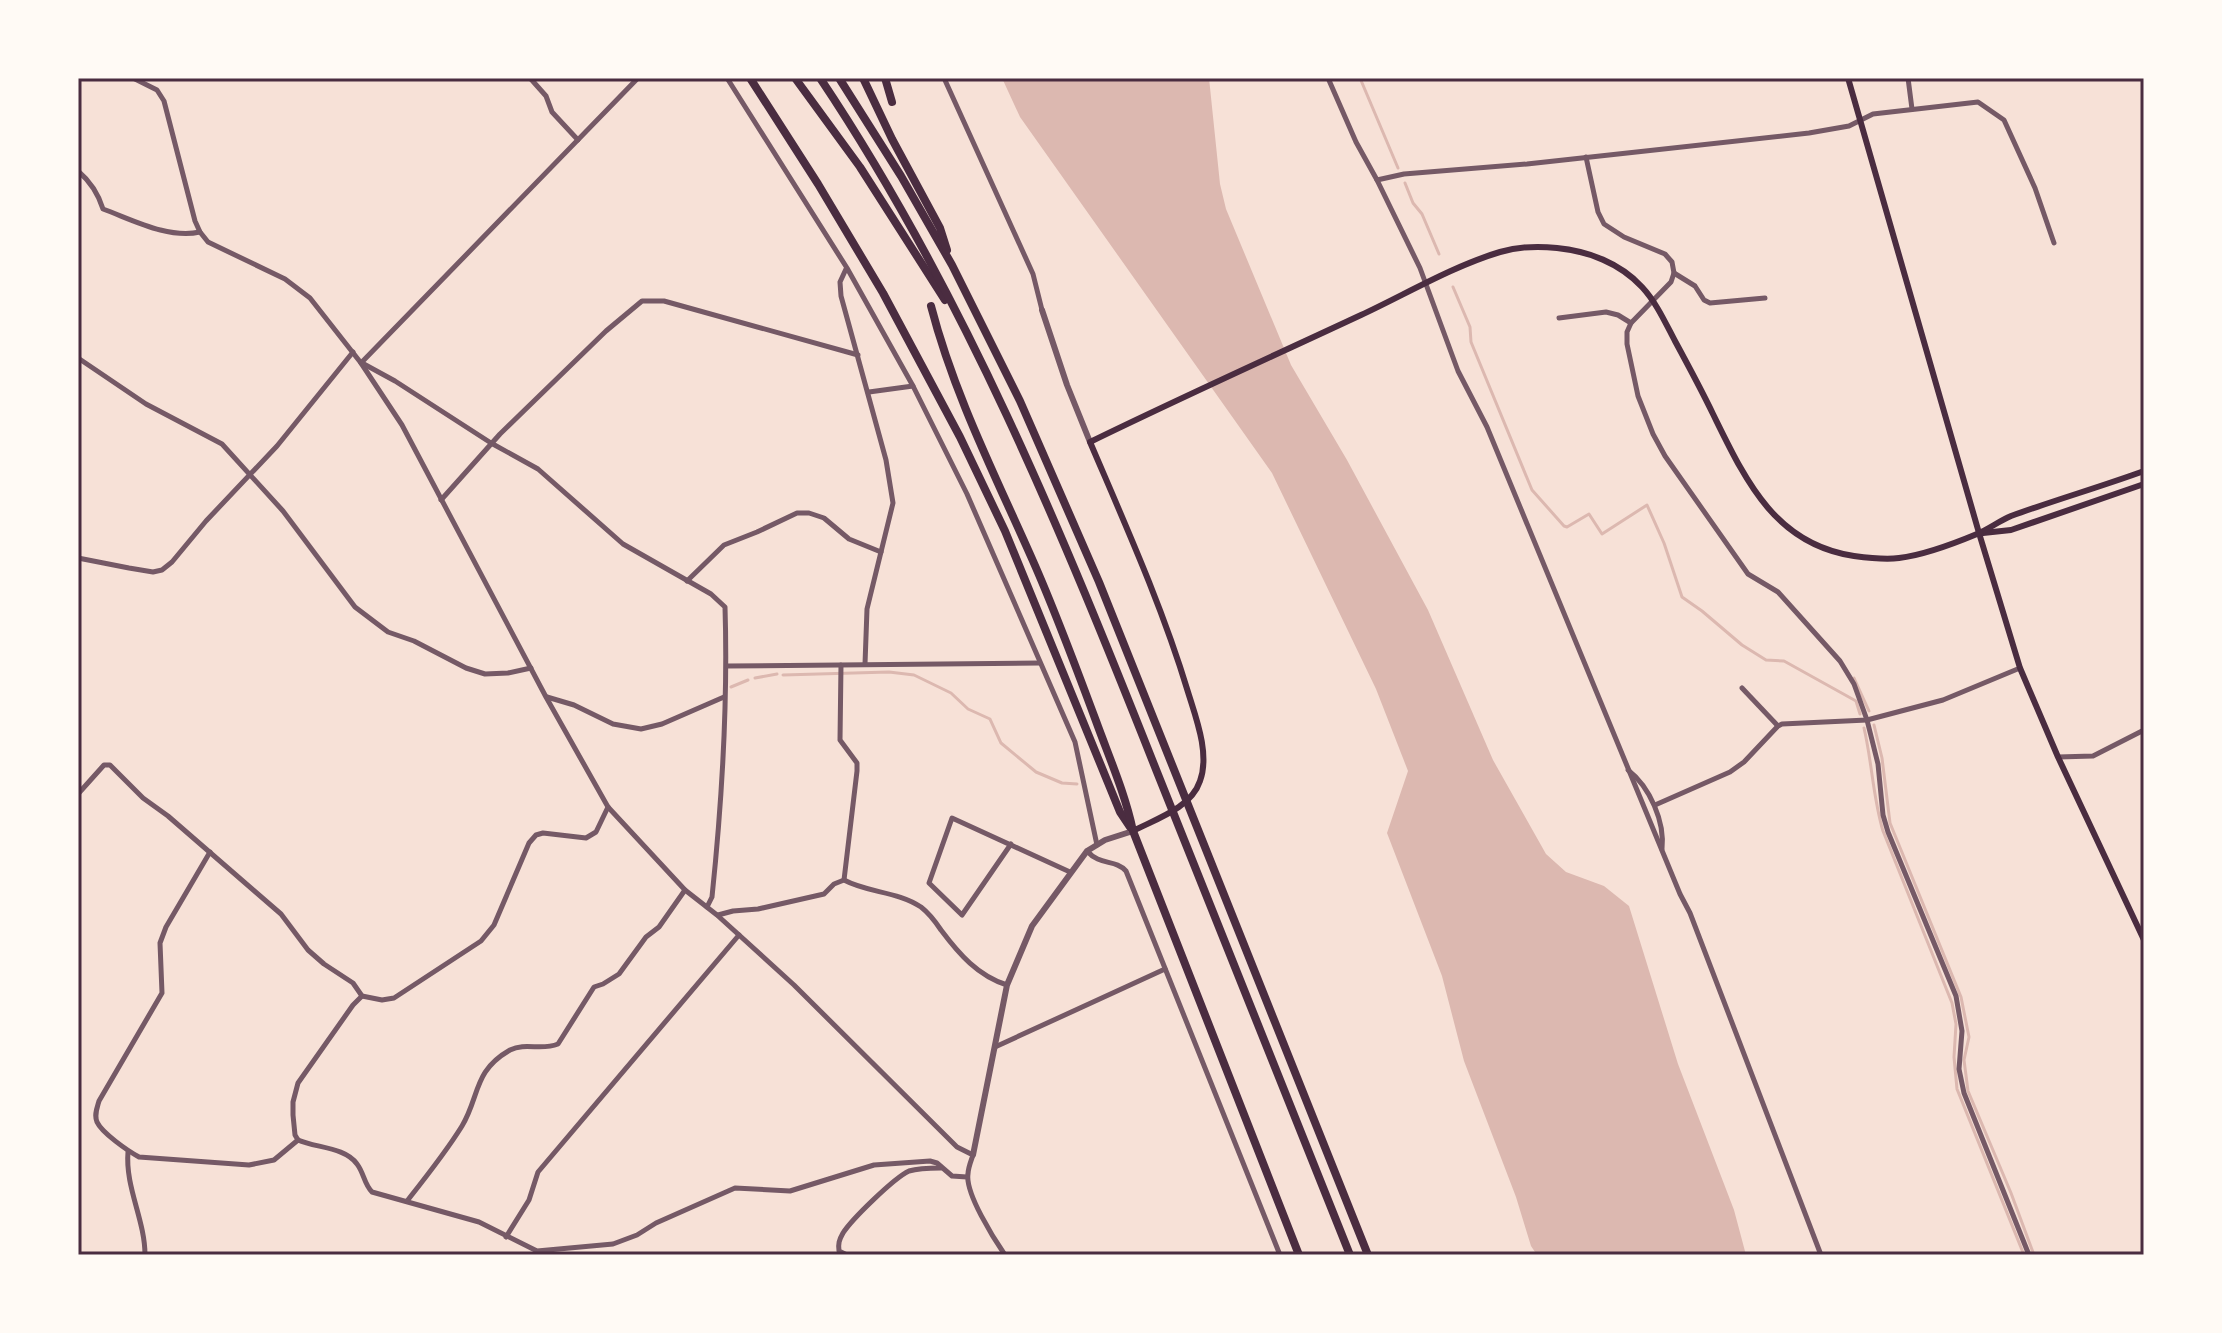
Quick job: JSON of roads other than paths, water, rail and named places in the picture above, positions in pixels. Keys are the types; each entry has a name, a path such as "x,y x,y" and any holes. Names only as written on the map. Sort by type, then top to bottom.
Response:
{"highway":[{"path":"750,78 883,293 960,437 1005,531 1120,812 1133,831"},
{"path":"795,78 878,195 981,358"},
{"path":"820,78 906,218 981,358 1033,471 1078,575 1350,1255"},
{"path":"839,78 952,265 1059,488 1368,1255"},
{"path":"863,78 940,228 952,265"},
{"path":"885,78 892,102"},
{"path":"931,306 938,336 961,400 1034,564 1087,695 1133,831 1299,1255"}],"main road":[{"path":"1848,78 2020,668 2144,940"},
{"path":"1133,831 1178,808 1196,791 1203,768 1202,746 1176,649 1090,442 1502,251 1556,247 1595,256 1630,276 1653,302 1755,492 1776,518 1800,536 1824,548 1872,559 1923,553 1979,533 2007,518 2144,471"},
{"path":"1979,533 2011,530 2144,484"}],"street":[{"path":"133,78 157,90 164,101 200,232 217,248 296,286 322,311 402,425 608,807 685,890 794,985 957,1147 973,1155"},
{"path":"530,78 546,96 552,112 578,140"},
{"path":"361,363 638,78"},
{"path":"727,78 847,268 913,386 967,494 1075,742 1097,845"},
{"path":"944,78 1033,274 1067,385 1090,442"},
{"path":"1328,78 1356,142 1427,284 1458,371 1487,427 1627,769 1690,913 1821,1255"},
{"path":"1908,78 1912,109"},
{"path":"1377,180 1404,174 1527,164 1809,133 1849,126 1873,114 1978,102 2004,120 2035,188 2054,243"},
{"path":"1586,157 1598,212 1604,224 1624,237 1665,254 1672,262 1674,273 1671,282 1631,323 1627,332 1638,396 1653,434 1748,574 1778,592 1840,661 1854,684 1878,764 1883,815 1888,832 1956,996 1961,1016 1959,1069 1964,1093 2029,1255"},
{"path":"78,171 98,194 103,209 156,229 187,235 200,232"},
{"path":"847,268 840,282 841,296 869,392 893,503 867,609 865,664"},
{"path":"1674,273 1695,286 1704,300 1710,303 1765,298"},
{"path":"441,500 554,379 642,301 664,301 858,355"},
{"path":"1559,318 1606,312 1631,323"},
{"path":"1441,346 1446,339"},
{"path":"78,558 153,572 162,570 277,446 353,352"},
{"path":"78,358 146,404 222,444 298,530 355,607 370,620 388,632 485,674 531,668"},
{"path":"361,363 538,469 623,544 711,594 725,607 727,666 719,829 712,897 707,907"},
{"path":"869,392 913,386"},
{"path":"687,581 724,545 797,513 816,514 849,539 881,552"},
{"path":"727,666 1040,663"},
{"path":"841,665 840,740 857,763 844,880"},
{"path":"1655,805 1730,772 1744,762 1778,726 1867,720 1943,700 2020,668"},
{"path":"1742,688 1778,726"},
{"path":"546,697 574,705 613,724 637,729 662,724 724,697"},
{"path":"2058,757 2093,756 2144,730"},
{"path":"78,794 104,765 110,765 143,798 281,914 308,950 324,964 353,983 362,996 382,1000 394,998 481,941 494,925 529,843 536,835 543,833 586,838 596,832 608,807"},
{"path":"1627,769 1634,774 1655,805 1663,840 1662,850"},
{"path":"1011,844 962,915 929,883 952,818 1011,844 1070,872"},
{"path":"1005,1255 990,1232 967,1177 1007,985 1032,926 1087,851 1133,831"},
{"path":"1087,851 1095,860 1118,865 1126,871 1280,1255"},
{"path":"210,852 166,927 160,943 162,993 99,1101 95,1114 98,1124 128,1152 139,1157 249,1165 274,1160 298,1140"},
{"path":"717,915 824,894 834,884 844,880 894,894 920,907 934,918 981,974 1007,985"},
{"path":"407,1201 464,1124 481,1078 493,1062 513,1049 526,1046 547,1049 558,1044 594,987 619,974 646,937 659,927 685,890"},
{"path":"506,1237 529,1200 538,1172 739,935"},
{"path":"994,1047 1165,969"},
{"path":"362,996 298,1083 293,1102 298,1140 357,1162 365,1184 372,1192 479,1222 537,1251 613,1244 735,1188 790,1191 874,1165 930,1161 952,1176 967,1177"},
{"path":"128,1152 127,1166 145,1241 145,1255"},
{"path":"847,1255 839,1251 838,1246 845,1230 885,1189 913,1170 942,1168"}],"waterway":[{"path":"1360,78 1398,168"},
{"path":"1405,183 1439,254"},
{"path":"1453,287 1470,327 1471,342 1532,490 1564,526 1589,514 1602,534 1647,505 1682,597 1766,660 1784,661 1856,701 1860,714"},
{"path":"783,675 889,672 914,675 951,693 968,709 990,719 1001,743 1036,772 1062,783 1077,784"},
{"path":"755,678 777,674"},
{"path":"1854,678 1869,711"},
{"path":"731,687 748,680"},
{"path":"1874,725 1882,758 1890,823 1961,997 1969,1037 1964,1060 1968,1091 2034,1255"},
{"path":"1864,728 1883,831 1952,1003 1956,1024 1954,1057 1957,1089 2024,1255"}]}
